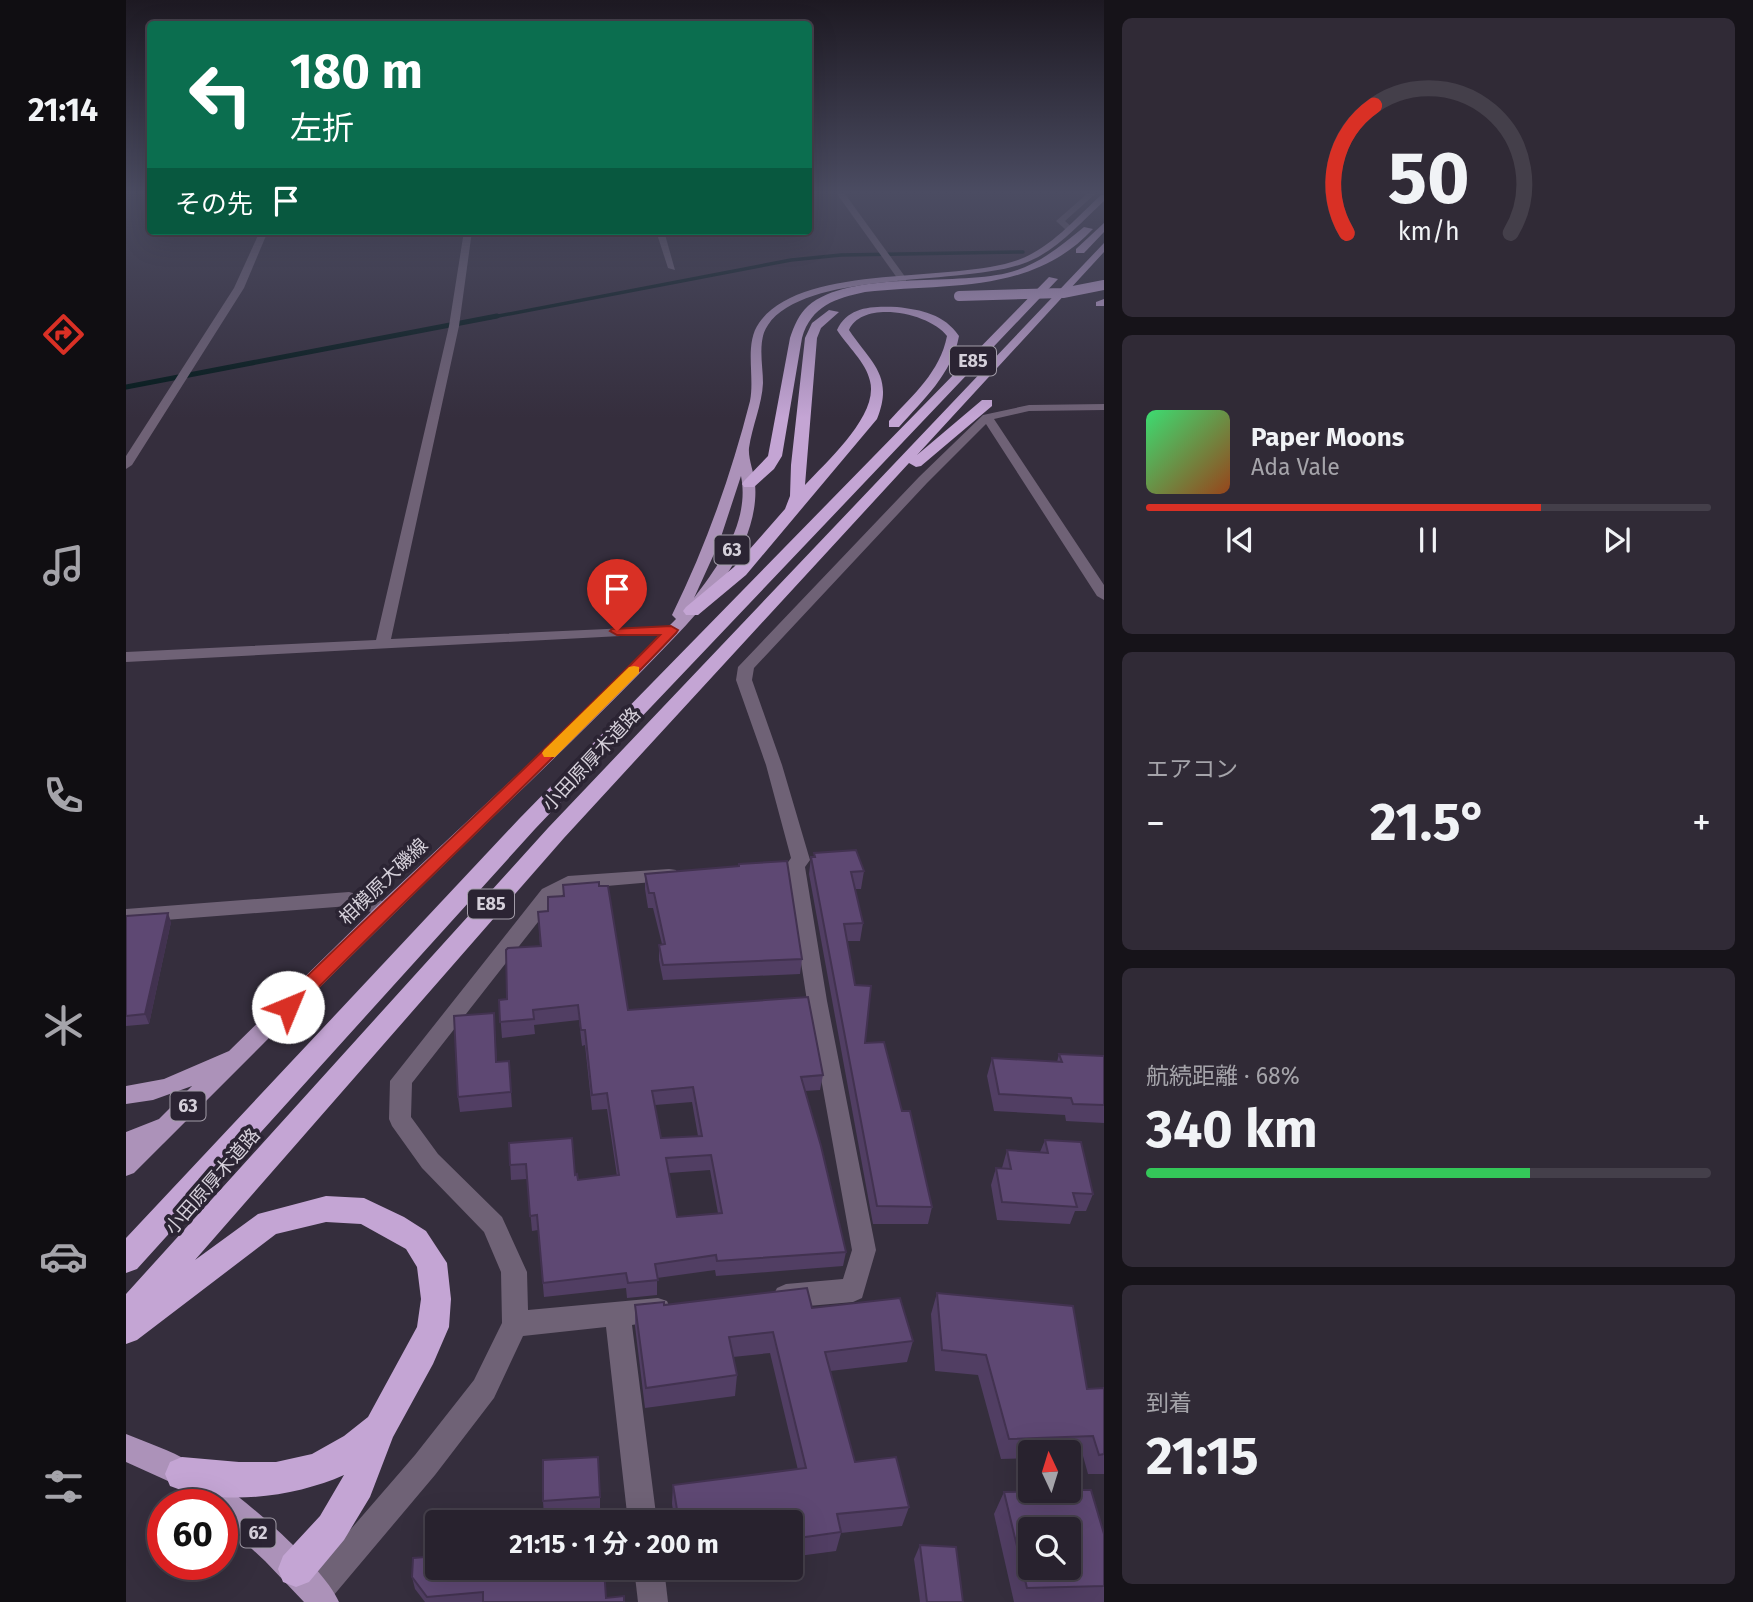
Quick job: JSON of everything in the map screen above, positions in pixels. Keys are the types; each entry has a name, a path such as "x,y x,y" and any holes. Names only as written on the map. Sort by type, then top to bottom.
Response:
{"highway":[{"path":"749,484 769,466 775,456 799,325 813,308 824,300 872,289 968,283 1009,277 1027,269"},
{"name":"小田原厚木道路","path":"126,1259 527,824 1062,269"},
{"name":"小田原厚木道路","path":"126,1315 547,843 1083,269"},
{"path":"789,517 798,496 798,465 807,392 807,360 816,326 823,317 856,303 887,299 1063,293 1104,285"},
{"path":"692,611 740,571 789,517 870,419 878,404 878,380 870,365 849,340 844,323 851,317 877,310 905,311 931,317 948,328 953,336 953,349 930,382 868,457 842,496"},
{"path":"866,502 987,410"},
{"path":"126,1329 268,1223 326,1209 364,1211 416,1240 432,1263 436,1299 433,1327 422,1353 380,1428 358,1485 331,1528 296,1569"},
{"path":"183,1474 254,1482 294,1477 334,1464 380,1428"}],"main road":[{"name":"相模原大磯線","path":"671,630 703,568 743,453 757,391 759,335 769,316 780,306 819,290 997,269"},
{"name":"相模原大磯線","path":"126,1166 386,909 591,714 692,611 723,570 747,517 749,484 743,453"},
{"name":"63","path":"703,568 721,541 738,494 749,484"},
{"name":"63","path":"126,1095 146,1093 188,1081 248,1046"},
{"path":"126,1143 172,1122"},
{"name":"62","path":"126,1448 183,1474 244,1520 296,1569 320,1597"}],"street":[{"path":"126,465 239,288 247,269"},
{"path":"383,644 454,327 462,269"},
{"path":"896,269 904,280"},
{"path":"987,410 999,412 1104,407"},
{"path":"987,410 1104,596"},
{"path":"761,1299 853,1290 864,1250 817,1001 788,865 800,860 774,765 744,680 746,667 987,410"},
{"path":"126,657 671,630"},
{"path":"320,1597 484,1389 515,1324 514,1272 493,1224 430,1161 400,1119 401,1081 549,894 568,883 689,873"},
{"path":"126,916 349,900 386,909"},
{"path":"515,1324 682,1307"},
{"path":"618,1315 642,1510"},
{"path":"650,1580 653,1602"}],"building":[{"path":"856,850 864,871 851,872 863,923 844,924 855,985 871,986 865,1043 884,1042 902,1111 910,1111 932,1207 877,1206 811,857 815,857 814,853"},
{"path":"787,861 802,959 663,965 659,945 665,944 654,893 649,893 645,874"},
{"path":"599,882 599,886 608,886 628,1010 808,997 823,1075 801,1077 821,1146 846,1252 717,1261 716,1255 655,1264 658,1280 628,1283 626,1273 543,1283 537,1215 530,1216 526,1164 510,1165 509,1143 572,1138 575,1175 577,1174 578,1180 619,1175 607,1093 592,1095 585,1030 581,1030 578,1005 533,1010 534,1019 500,1022 499,1000 507,999 506,950 541,946 538,912 548,911 548,897 564,896 563,885","holes":["693,1087 702,1136 661,1138 652,1091","711,1155 722,1213 677,1217 666,1158"]},
{"path":"168,913 145,1014 126,1016 126,916"},
{"path":"494,1013 496,1062 509,1061 511,1092 458,1097 454,1016"},
{"path":"1059,1054 1104,1056 1104,1105 1073,1104 1071,1098 999,1094 992,1058 1062,1062"},
{"path":"1045,1140 1081,1142 1093,1194 1073,1193 1077,1207 1002,1202 996,1168 1011,1169 1007,1150 1048,1153"},
{"path":"807,1288 812,1308 900,1298 913,1341 825,1352 855,1462 896,1457 909,1507 837,1514 841,1532 803,1537 803,1510 677,1510 673,1485 806,1468 773,1332 729,1337 737,1375 646,1388 635,1305 664,1302 664,1305"},
{"path":"937,1293 1073,1306 1087,1389 1104,1388 1104,1454 1099,1455 1093,1436 1009,1439 986,1355 942,1350"},
{"path":"598,1457 600,1497 543,1501 543,1460"},
{"path":"1082,1490 1091,1490 1104,1534 1104,1586 1027,1588 1025,1580 1081,1580 1081,1517 1018,1517 1018,1550 1004,1492 1018,1492 1018,1503 1082,1503"},
{"path":"920,1545 956,1547 963,1602 927,1602"},
{"path":"425,1557 425,1580 605,1580 606,1598 624,1596 624,1602 483,1602 483,1592 427,1597 412,1577 413,1558"}],"waterway":[{"path":"488,318 745,269"},
{"path":"126,387 497,316"}],"slow traffic":[{"path":"550,753 634,670"}],"route":[{"path":"288,1007 386,909 591,714 671,630 617,631"}]}
